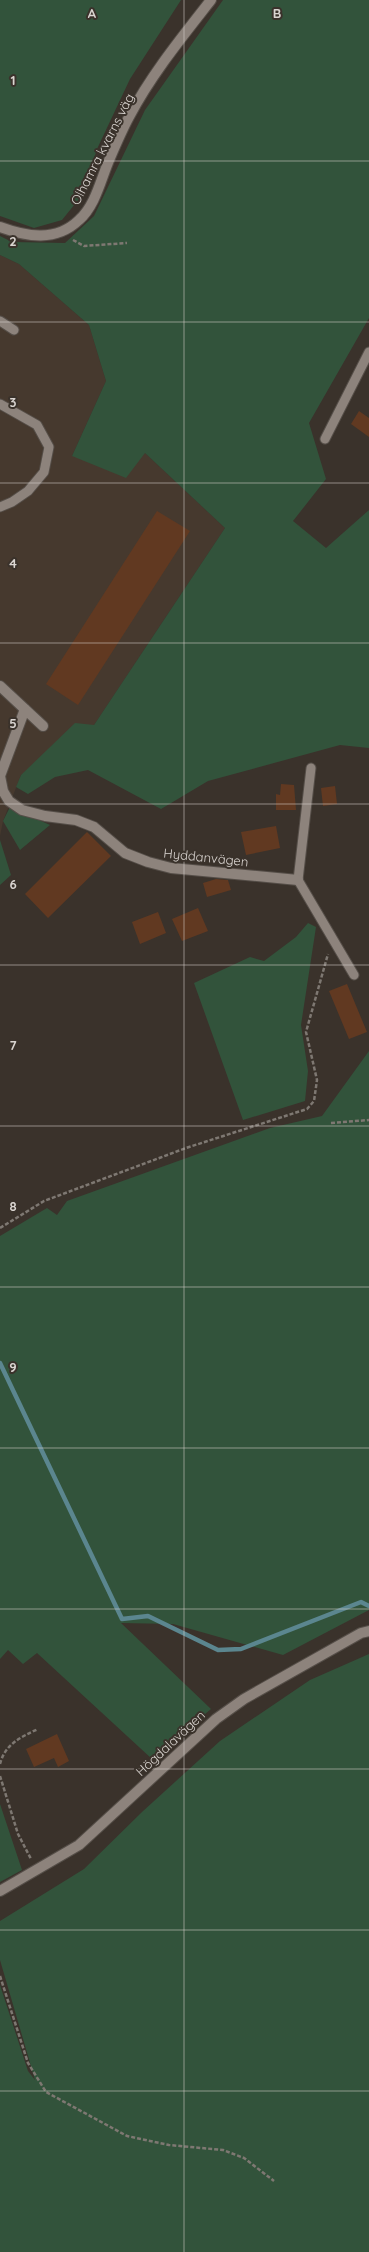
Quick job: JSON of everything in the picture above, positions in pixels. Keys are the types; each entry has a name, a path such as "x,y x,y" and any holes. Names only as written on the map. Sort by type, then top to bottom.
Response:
{"street":[{"name":"Olhamra kvarns väg","path":"0,227 20,234 49,237 66,230 80,220 93,200 110,157 130,116 172,50 211,0"},
{"path":"0,686 43,726"},
{"name":"Hyddanvägen","path":"25,709 0,776 3,791 9,801 22,810 45,816 76,820 94,827 125,853 148,862 171,868 298,880"},
{"name":"Högdalavägen","path":"0,1891 79,1845 216,1719 244,1699 361,1633 369,1631"}],"lane":[{"path":"0,321 14,330"},
{"path":"325,439 369,352"},
{"path":"0,404 37,425 49,447 44,472 28,491 12,502 0,507"},
{"path":"311,768 298,880 354,975"}],"path":[{"path":"68,236 84,246 127,243"},
{"path":"0,1228 44,1201 186,1148 307,1109 314,1101 317,1080 306,1032 332,939"},
{"path":"331,1123 369,1120"},
{"path":"0,1764 2,1757 14,1740 38,1729"},
{"path":"0,1776 18,1834 35,1871"},
{"path":"0,1976 28,2063 46,2092 128,2136 169,2145 223,2150 244,2158 274,2181"}],"shaded area":[{"path":"0,255 19,264 89,325 106,381 72,456 145,453 225,528 94,725 21,775 3,821 0,836"}],"green space":[{"path":"0,0 181,0 130,79 97,149 83,194 62,220 34,228 0,216"},
{"path":"223,0 369,0 369,318 309,423 326,479 293,521 326,548 369,510 369,748 340,745 208,781 161,809 88,770 55,777 28,794 16,787 21,775 75,723 94,725 225,528 145,453 126,478 72,456 106,381 89,325 19,264 0,255 0,236 12,242 65,243 94,216 145,110"},
{"path":"10,807 50,825 20,850 3,821"},
{"path":"0,840 11,875 0,885"},
{"path":"308,923 316,927 301,1025 308,1071 305,1101 243,1120 194,983 250,957 264,961 296,937"},
{"path":"369,1051 369,1610 283,1655 173,1624 121,1623 211,1709 152,1759 37,1653 23,1664 8,1650 0,1659 0,1236 47,1208 57,1215 67,1201 270,1128 322,1116"},
{"path":"369,1654 369,2252 0,2252 0,1985 28,2071 35,2080 0,1960 0,1921 84,1869 142,1812 220,1741 310,1680"},
{"path":"0,1804 22,1870 0,1882"}],"building":[{"path":"359,411 369,418 369,437 351,424"},
{"path":"157,511 190,531 78,705 46,684"},
{"path":"281,784 294,785 296,810 276,810 276,794 280,795"},
{"path":"335,786 337,804 323,806 321,788"},
{"path":"276,826 280,848 246,855 241,832"},
{"path":"87,832 111,856 48,918 25,894"},
{"path":"216,879 228,880 231,890 207,897 203,883"},
{"path":"198,908 208,931 182,941 172,919"},
{"path":"158,912 166,933 140,944 132,922"},
{"path":"347,984 367,1032 349,1039 329,991"},
{"path":"57,1734 69,1761 58,1767 54,1758 34,1767 26,1749"}],"waterway":[{"path":"0,1363 122,1619 148,1616 218,1650 241,1649 361,1602 369,1606"}]}
